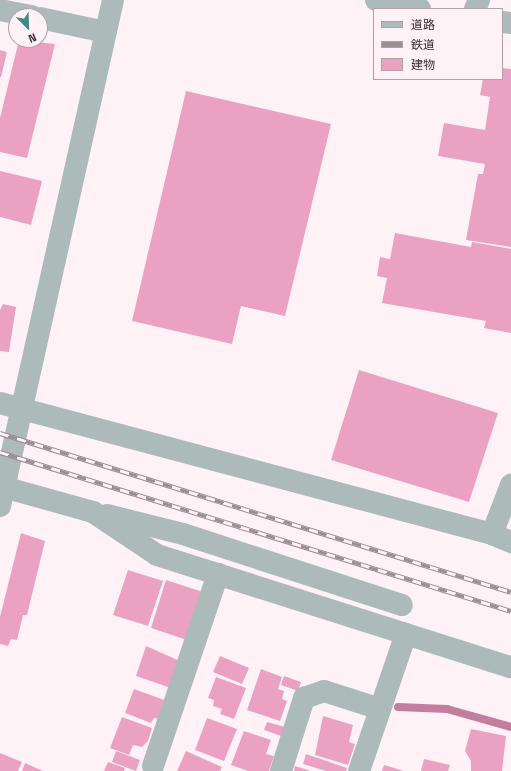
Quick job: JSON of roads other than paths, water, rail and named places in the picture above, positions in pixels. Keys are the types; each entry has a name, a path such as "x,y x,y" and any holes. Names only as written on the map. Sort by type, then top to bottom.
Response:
{"street":[{"path":"113,0 22,410 1,493 93,512 183,534 402,605"},
{"path":"376,0 415,8"},
{"path":"48,20 106,32"},
{"path":"0,403 501,538 511,486"},
{"path":"93,512 158,556 511,667"},
{"path":"153,766 218,574"},
{"path":"359,771 406,634"},
{"path":"281,771 304,698 324,691 380,709"}],"waterway":[{"path":"398,707 447,709 511,727"}],"railway":[{"path":"0,433 511,592"},
{"path":"0,452 511,611"}]}
